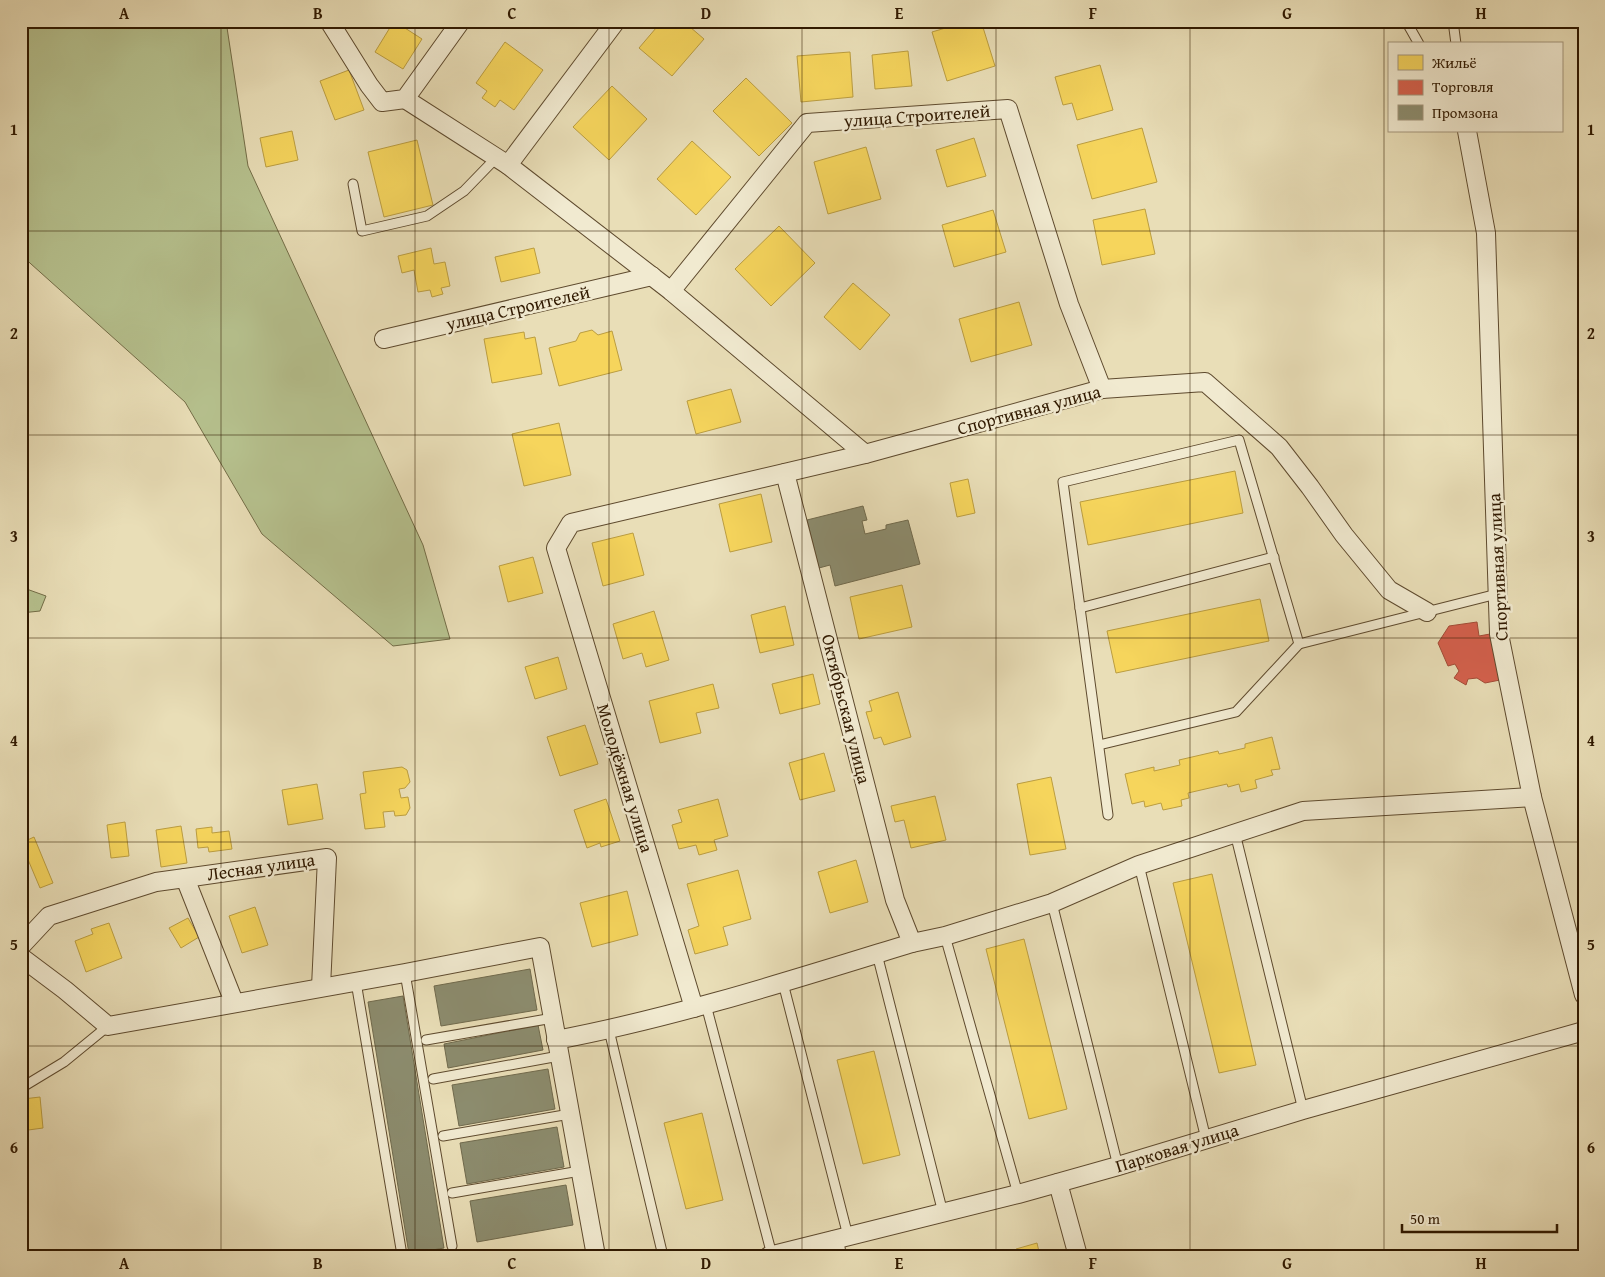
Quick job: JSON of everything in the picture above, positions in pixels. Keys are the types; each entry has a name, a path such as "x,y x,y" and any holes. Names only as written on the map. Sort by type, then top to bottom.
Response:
{"street":[{"path":"329,21 369,85 382,102 405,99 502,161 671,290 865,454"},
{"path":"405,99 461,21"},
{"path":"502,161 616,21"},
{"name":"улица Строителей","path":"671,290 807,123 1008,110 1069,304 1102,389"},
{"name":"Спортивная улица","path":"1467,132 1486,233 1498,634 1532,797 1584,995"},
{"name":"улица Строителей","path":"384,339 652,276"},
{"name":"Спортивная улица","path":"556,548 570,523 865,454 1102,389 1205,382 1279,447 1344,535 1390,590 1427,612"},
{"name":"Октябрьская улица","path":"784,473 895,900 912,943"},
{"name":"Молодёжная улица","path":"556,548 700,1006"},
{"path":"558,1048 609,1030 783,983 912,943 945,936 1052,903 1139,865 1303,811 1532,797"},
{"name":"Лесная улица","path":"21,946 49,916 156,882 327,858 322,987"},
{"name":"Лесная улица","path":"185,878 234,1002"},
{"path":"21,957 108,1026 540,947 596,1256"},
{"name":"Парковая улица","path":"770,1255 840,1244 943,1213 1118,1166 1303,1110 1584,1031"},
{"path":"1058,1183 1078,1256"}],"lane":[{"path":"1406,21 1418,42"},
{"path":"1453,21 1456,42"},
{"path":"353,184 362,231 427,216 464,191 502,161"},
{"path":"1108,815 1063,482 1239,440 1299,644"},
{"path":"1080,608 1274,557"},
{"path":"1099,744 1236,712 1299,644 1497,594"},
{"path":"1235,833 1303,1110"},
{"path":"1139,865 1206,1139"},
{"path":"1052,903 1118,1166"},
{"path":"945,936 1018,1194"},
{"path":"877,954 943,1213"},
{"path":"405,973 452,1246"},
{"path":"356,982 402,1255"},
{"path":"783,983 840,1244"},
{"path":"700,1006 770,1255"},
{"path":"426,1040 553,1018"},
{"path":"21,1088 64,1062 108,1026"},
{"path":"609,1030 663,1256"},
{"path":"433,1079 558,1048"},
{"path":"442,1136 570,1114"},
{"path":"452,1193 580,1171"}],"green space":[{"path":"21,21 226,21 248,166 423,545 450,639 393,646 262,534 185,402 21,255"},
{"path":"21,587 46,596 40,611 21,613"}],"building: Жильё":[{"path":"394,21 422,39 403,69 375,52"},
{"path":"662,21 683,21 704,39 672,76 639,48"},
{"path":"969,21 981,21 995,66 947,81 932,32"},
{"path":"505,42 543,70 514,110 500,100 495,107 482,98 487,91 476,83"},
{"path":"908,51 912,86 875,89 872,55"},
{"path":"850,52 853,97 801,102 797,56"},
{"path":"1100,65 1113,110 1077,120 1072,103 1063,105 1055,77"},
{"path":"349,70 364,110 335,120 320,81"},
{"path":"746,78 792,123 759,156 713,111"},
{"path":"612,86 647,119 609,160 573,127"},
{"path":"1142,128 1157,182 1092,199 1077,145"},
{"path":"292,131 298,160 266,167 260,138"},
{"path":"974,138 986,176 947,187 936,150"},
{"path":"417,140 433,205 384,217 368,152"},
{"path":"692,141 731,177 696,215 657,179"},
{"path":"866,147 881,199 828,214 814,162"},
{"path":"1145,209 1155,254 1102,265 1093,220"},
{"path":"993,210 1006,252 954,267 942,225"},
{"path":"779,226 815,263 771,306 735,269"},
{"path":"431,248 434,264 445,262 450,286 441,288 443,294 432,297 430,290 418,292 414,270 402,273 398,256"},
{"path":"534,248 540,273 501,282 495,257"},
{"path":"853,283 890,315 860,350 824,317"},
{"path":"1019,302 1032,345 971,362 959,319"},
{"path":"592,330 598,335 612,331 622,370 559,386 549,348 576,341 580,333"},
{"path":"524,332 525,339 535,337 542,374 492,383 484,339"},
{"path":"731,389 741,422 696,434 687,401"},
{"path":"559,423 571,475 524,486 512,434"},
{"path":"1235,471 1243,513 1088,545 1080,502"},
{"path":"968,479 975,513 957,517 950,483"},
{"path":"761,494 772,542 730,552 719,504"},
{"path":"633,533 644,575 603,586 592,543"},
{"path":"533,557 543,593 508,602 499,566"},
{"path":"902,585 912,627 859,639 850,597"},
{"path":"1260,599 1269,641 1116,673 1107,631"},
{"path":"785,606 794,645 760,653 751,615"},
{"path":"654,611 669,660 646,667 642,653 623,659 613,624"},
{"path":"558,657 567,689 535,699 525,667"},
{"path":"813,674 820,704 780,714 772,684"},
{"path":"713,684 719,708 696,713 701,733 660,743 649,701"},
{"path":"898,692 911,737 884,745 881,737 874,739 866,712 872,711 869,701"},
{"path":"585,725 598,764 560,776 547,737"},
{"path":"1272,737 1280,769 1271,770 1273,775 1255,780 1257,788 1241,792 1239,784 1228,787 1227,784 1188,793 1189,798 1181,800 1182,806 1163,810 1161,803 1145,807 1144,801 1132,804 1125,774 1154,767 1154,771 1180,765 1179,760 1218,751 1219,754 1245,748 1245,744"},
{"path":"824,753 835,791 800,800 789,763"},
{"path":"402,767 407,770 410,782 405,788 399,789 401,798 408,797 410,808 406,815 395,816 394,811 383,812 385,827 365,829 360,794 366,793 363,772"},
{"path":"1051,777 1066,849 1030,855 1017,784"},
{"path":"317,784 323,819 288,825 282,790"},
{"path":"935,796 946,840 911,848 904,820 895,822 891,806"},
{"path":"606,799 620,841 601,847 600,843 587,848 574,810"},
{"path":"718,799 728,836 714,840 717,850 699,855 696,845 679,849 672,825 682,822 678,810"},
{"path":"125,822 129,856 111,858 107,825"},
{"path":"181,826 187,863 161,867 156,830"},
{"path":"212,827 212,833 229,831 232,849 209,852 208,847 198,848 196,829"},
{"path":"34,837 53,883 40,888 21,843"},
{"path":"856,860 868,902 830,913 818,872"},
{"path":"738,870 751,919 723,927 728,945 695,954 688,930 699,926 687,884"},
{"path":"1212,874 1256,1065 1219,1073 1173,883"},
{"path":"627,891 638,935 592,947 580,903"},
{"path":"255,907 268,945 242,953 229,916"},
{"path":"188,918 199,937 181,948 169,928"},
{"path":"109,923 122,958 86,972 75,941 93,934 91,929"},
{"path":"1024,939 1067,1109 1029,1119 986,949"},
{"path":"874,1051 900,1155 863,1164 837,1060"},
{"path":"40,1097 43,1128 21,1131 23,1099"},
{"path":"702,1113 723,1200 686,1209 664,1123"},
{"path":"1037,1243 1040,1256 1018,1256 1016,1249"}],"building: Торговля":[{"path":"1477,622 1479,636 1490,634 1500,680 1485,683 1477,678 1468,679 1466,685 1454,678 1459,671 1455,664 1448,666 1438,643 1449,626"}],"building: Промзона":[{"path":"863,506 867,520 862,521 865,534 886,529 886,525 908,520 920,564 835,586 830,565 819,568 807,520"},
{"path":"530,969 537,1010 441,1026 434,986"},
{"path":"403,996 444,1248 409,1254 368,1002"},
{"path":"538,1025 543,1050 448,1068 444,1044"},
{"path":"548,1069 555,1109 459,1126 452,1085"},
{"path":"557,1127 564,1167 467,1184 460,1143"},
{"path":"566,1185 573,1225 477,1242 470,1201"}]}
